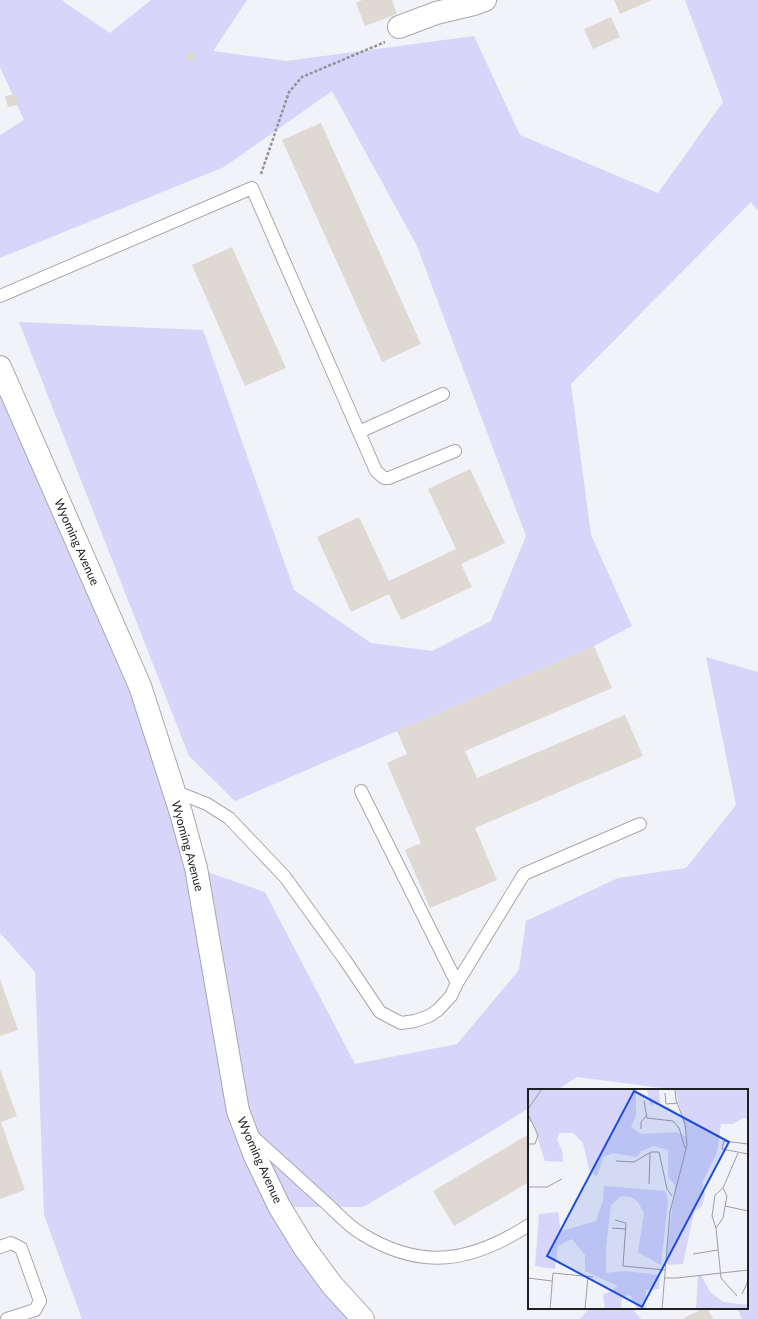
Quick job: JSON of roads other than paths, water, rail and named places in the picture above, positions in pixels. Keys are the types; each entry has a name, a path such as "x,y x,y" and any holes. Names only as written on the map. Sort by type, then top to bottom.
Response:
{"street":[{"path":"400,27 433,7 474,4 485,0"},
{"name":"Wyoming Avenue","path":"0,367 140,686 174,791 196,868 238,1111 244,1128 255,1156 280,1206 300,1240 332,1285 363,1319"}],"lane":[{"path":"0,296 252,188 376,471 386,479 455,452"},
{"path":"359,432 443,394"},
{"path":"174,791 207,804 228,818 285,877 345,960 380,1012 401,1023 415,1021 429,1016 438,1010 451,996 524,874 640,824"},
{"path":"361,791 458,983"},
{"path":"244,1128 360,1234 389,1249 420,1258 448,1258 475,1252 508,1238 528,1226"},
{"path":"0,1247 11,1243 21,1248 40,1301 35,1310 7,1319"}]}
